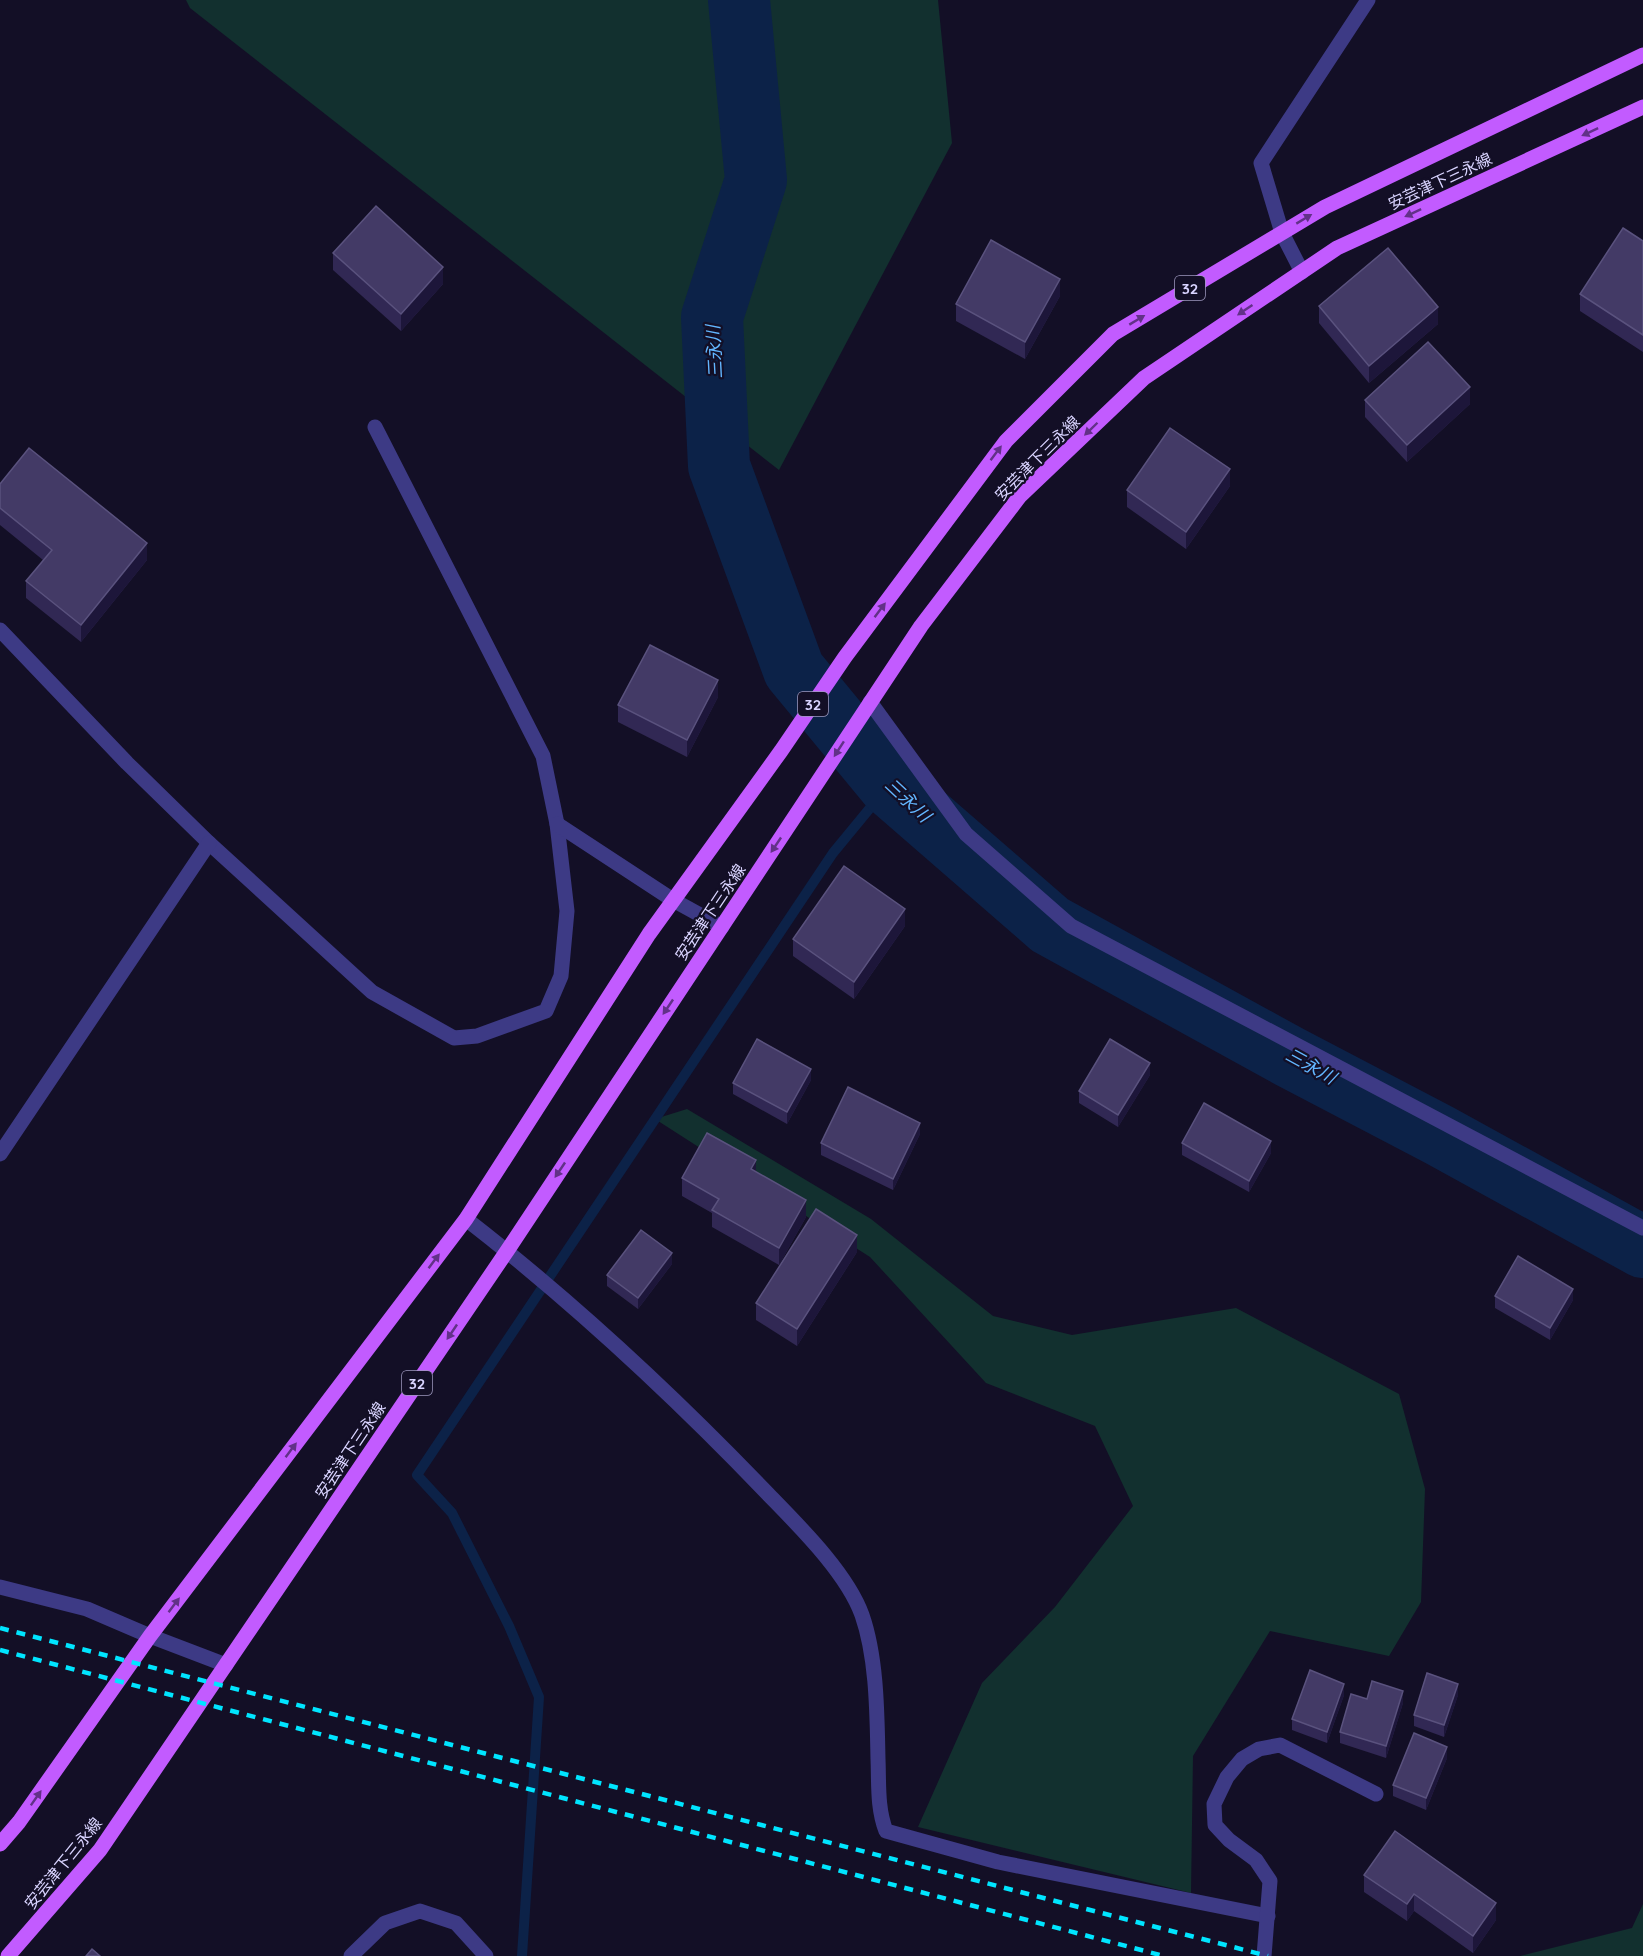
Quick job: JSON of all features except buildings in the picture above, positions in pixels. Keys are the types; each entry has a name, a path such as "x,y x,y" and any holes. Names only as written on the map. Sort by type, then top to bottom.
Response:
{"main road":[{"name":"安芸津下三永線","path":"0,1844 20,1822 150,1636 466,1220 649,933 781,751 845,657 1006,441 1113,334 1325,207 1643,55"},
{"name":"安芸津下三永線","path":"8,1956 100,1850 507,1251 921,626 1020,496 1144,378 1337,248 1643,107"}],"street":[{"path":"1302,272 1282,233 1262,163 1368,0"},
{"path":"0,630 128,764 209,843 372,992 454,1038 477,1036 546,1011 561,976 567,911 557,824 543,756 375,427"},
{"path":"870,702 966,834 1071,926 1643,1228"},
{"path":"557,824 673,900 722,927"},
{"path":"0,1154 209,843"},
{"path":"466,1220 507,1251 624,1354 729,1454 819,1550 850,1591 862,1615 870,1646 880,1810 886,1831 998,1862 1268,1916"},
{"path":"0,1587 87,1609 226,1665"},
{"path":"1264,1956 1270,1881 1256,1860 1229,1840 1215,1825 1214,1804 1227,1777 1242,1759 1259,1749 1280,1745 1376,1794"},
{"path":"351,1956 385,1923 420,1911 456,1923 486,1956"}],"green space":[{"path":"186,0 938,0 952,143 779,470 190,8"},
{"path":"687,1109 871,1219 993,1316 1072,1335 1236,1308 1399,1394 1425,1489 1421,1602 1389,1656 1270,1631 1193,1756 1191,1893 918,1827 982,1683 1055,1607 1133,1506 1095,1426 986,1383 870,1257 655,1119"},
{"path":"1643,1904 1643,1956 1520,1956 1632,1928"}],"waterway":[{"name":"三永川","path":"739,0 756,180 712,317 719,466 794,670 889,785 1050,925 1643,1247"},
{"path":"522,1956 539,1697 509,1626 452,1513 417,1475 833,853 889,785"}],"railway":[{"path":"0,1628 1268,1956"},
{"path":"0,1650 1164,1956"}]}
